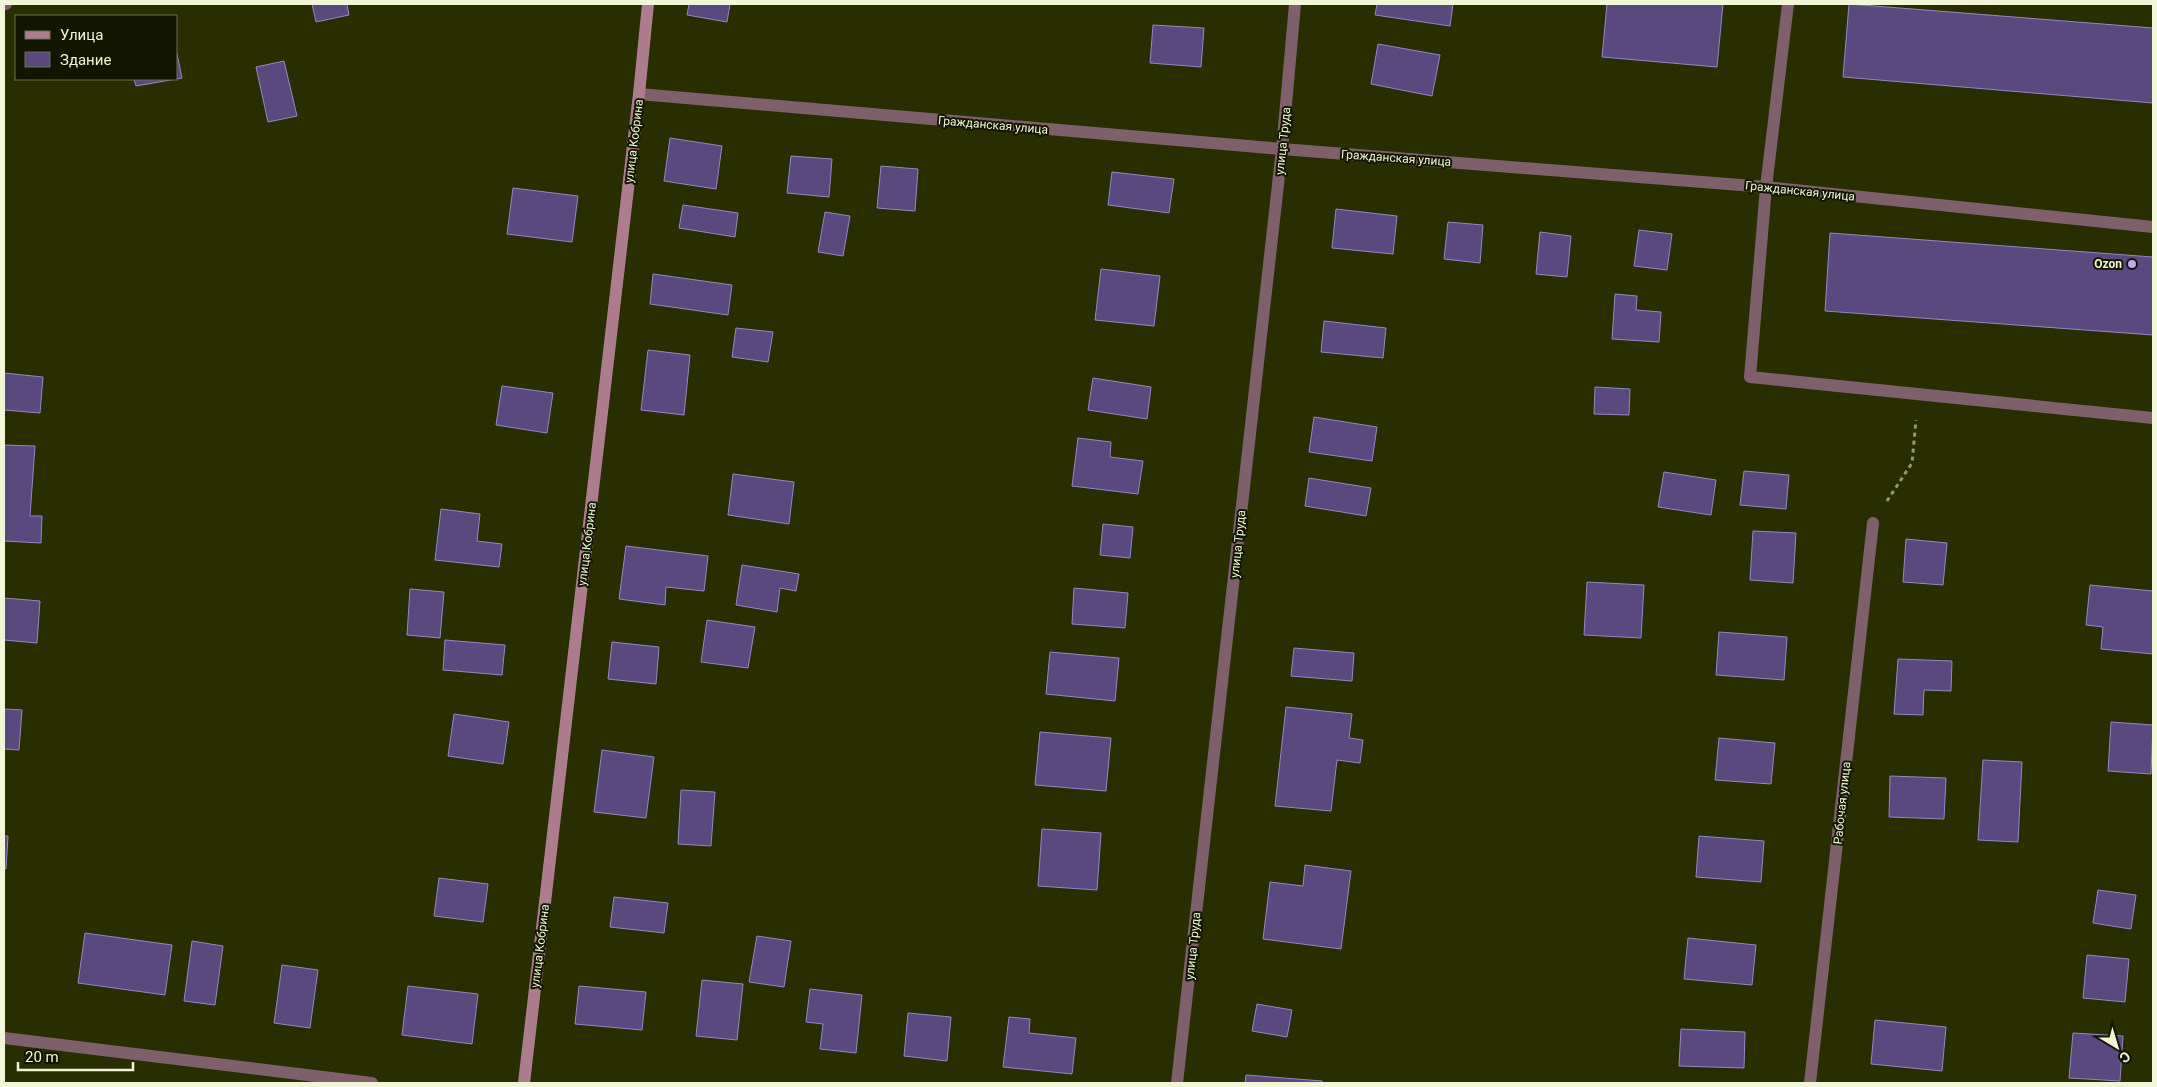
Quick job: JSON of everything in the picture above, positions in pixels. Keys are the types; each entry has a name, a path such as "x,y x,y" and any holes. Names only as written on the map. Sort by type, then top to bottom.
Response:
{"main road":[{"name":"улица Кобрина","path":"524,1083 648,4"}],"street":[{"name":"улица Труда","path":"1177,1083 1282,150 1295,4"},
{"path":"1788,4 1766,187 1750,377 2153,418"},
{"name":"Гражданская улица","path":"639,94 1282,150 1766,187 2153,227"},
{"name":"Рабочая улица","path":"1810,1083 1873,522"},
{"path":"4,1038 372,1083"}],"path":[{"path":"1873,522 1912,463 1918,394"}],"building":[{"path":"312,4 347,4 349,15 316,22"},
{"path":"689,4 730,4 727,22 687,15"},
{"path":"1377,4 1453,4 1450,26 1375,15"},
{"path":"1607,4 1723,4 1717,67 1602,57"},
{"path":"1849,4 2153,28 2153,103 1843,77"},
{"path":"1153,25 1204,28 1201,67 1150,63"},
{"path":"1378,44 1440,55 1432,96 1371,84"},
{"path":"178,59 182,78 178,79"},
{"path":"284,61 297,116 268,122 256,67"},
{"path":"134,80 170,80 136,86"},
{"path":"670,138 722,146 716,189 664,181"},
{"path":"791,156 832,159 829,197 787,193"},
{"path":"881,166 918,169 915,211 877,208"},
{"path":"1112,172 1174,179 1169,213 1108,205"},
{"path":"513,188 578,196 572,242 507,234"},
{"path":"683,205 738,213 735,237 679,228"},
{"path":"1336,209 1397,216 1393,254 1332,248"},
{"path":"825,212 850,216 843,256 818,252"},
{"path":"1448,222 1483,225 1480,263 1444,259"},
{"path":"1639,230 1672,234 1667,270 1634,266"},
{"path":"1540,232 1571,236 1567,277 1536,274"},
{"path":"1830,233 2153,257 2153,335 1825,311"},
{"path":"1101,269 1160,276 1154,326 1095,320"},
{"path":"653,274 732,285 728,315 650,304"},
{"path":"1615,294 1637,296 1636,310 1661,312 1659,342 1612,339"},
{"path":"1324,321 1386,328 1383,358 1321,352"},
{"path":"736,328 773,332 768,362 732,357"},
{"path":"648,350 690,355 684,415 641,410"},
{"path":"4,373 43,377 40,413 4,410"},
{"path":"1093,378 1151,387 1147,419 1088,410"},
{"path":"502,386 553,393 547,433 496,425"},
{"path":"1595,387 1630,389 1629,415 1594,414"},
{"path":"1314,417 1377,427 1372,461 1309,452"},
{"path":"1078,438 1111,442 1110,457 1143,461 1138,494 1072,486"},
{"path":"4,445 35,446 30,516 42,516 41,543 4,541"},
{"path":"1744,471 1789,475 1786,509 1740,505"},
{"path":"1664,472 1716,480 1711,515 1658,507"},
{"path":"733,474 794,482 789,524 728,515"},
{"path":"1309,478 1371,488 1366,516 1305,506"},
{"path":"441,509 480,514 477,541 502,544 499,567 435,560"},
{"path":"1103,524 1133,527 1130,558 1100,555"},
{"path":"1753,531 1796,533 1793,583 1750,580"},
{"path":"1906,539 1947,543 1943,585 1903,582"},
{"path":"626,546 708,556 704,591 666,587 665,605 619,599"},
{"path":"742,565 799,574 796,591 780,588 777,612 736,605"},
{"path":"1587,582 1644,585 1641,638 1584,635"},
{"path":"2090,585 2153,591 2153,654 2101,649 2103,627 2086,625"},
{"path":"1074,588 1128,593 1125,628 1072,624"},
{"path":"410,589 444,592 440,638 407,635"},
{"path":"4,598 40,601 37,643 4,640"},
{"path":"707,620 755,627 748,668 701,662"},
{"path":"1719,632 1787,637 1784,680 1716,675"},
{"path":"445,640 505,645 502,675 443,670"},
{"path":"612,642 659,647 656,684 608,679"},
{"path":"1294,648 1354,653 1352,681 1291,676"},
{"path":"1050,652 1119,658 1115,701 1046,694"},
{"path":"1898,659 1952,661 1951,691 1924,690 1923,715 1894,714"},
{"path":"1286,707 1352,714 1349,738 1363,740 1360,763 1337,760 1331,811 1275,806"},
{"path":"4,709 22,710 19,750 4,749"},
{"path":"454,714 509,722 503,764 448,756"},
{"path":"2111,722 2153,725 2151,774 2108,771"},
{"path":"1040,732 1111,738 1106,791 1035,785"},
{"path":"1719,738 1775,743 1771,784 1715,780"},
{"path":"602,750 654,757 646,818 594,812"},
{"path":"1983,760 2022,762 2018,842 1978,840"},
{"path":"1890,776 1946,778 1944,819 1889,817"},
{"path":"681,790 715,792 711,846 678,844"},
{"path":"1042,829 1101,833 1097,890 1038,886"},
{"path":"4,836 8,836 6,869 4,869"},
{"path":"1699,836 1764,841 1761,882 1696,877"},
{"path":"1305,865 1351,871 1341,949 1263,939 1270,882 1303,886"},
{"path":"439,878 488,884 483,922 434,916"},
{"path":"2098,890 2136,895 2131,929 2093,923"},
{"path":"614,897 668,903 664,933 610,927"},
{"path":"85,933 172,945 165,995 78,983"},
{"path":"757,936 791,941 784,987 749,982"},
{"path":"1688,938 1756,945 1752,985 1684,979"},
{"path":"192,941 223,946 215,1005 184,1001"},
{"path":"2087,955 2129,959 2125,1002 2083,998"},
{"path":"282,965 318,970 310,1028 274,1023"},
{"path":"702,980 743,984 737,1040 696,1036"},
{"path":"408,986 478,994 472,1044 402,1035"},
{"path":"579,986 646,992 642,1030 575,1024"},
{"path":"810,989 862,995 856,1053 820,1049 823,1024 806,1022"},
{"path":"1257,1004 1292,1010 1287,1037 1252,1031"},
{"path":"908,1013 951,1017 947,1061 904,1056"},
{"path":"1009,1017 1030,1019 1029,1033 1076,1038 1072,1074 1003,1067"},
{"path":"1875,1020 1946,1027 1942,1071 1871,1064"},
{"path":"1681,1029 1745,1032 1744,1068 1679,1066"},
{"path":"2073,1033 2123,1036 2120,1081 2069,1078"},
{"path":"1246,1075 1322,1081 1322,1083 1245,1083"}],"place":[{"name":"Ozon","path":"2132,264"}]}
